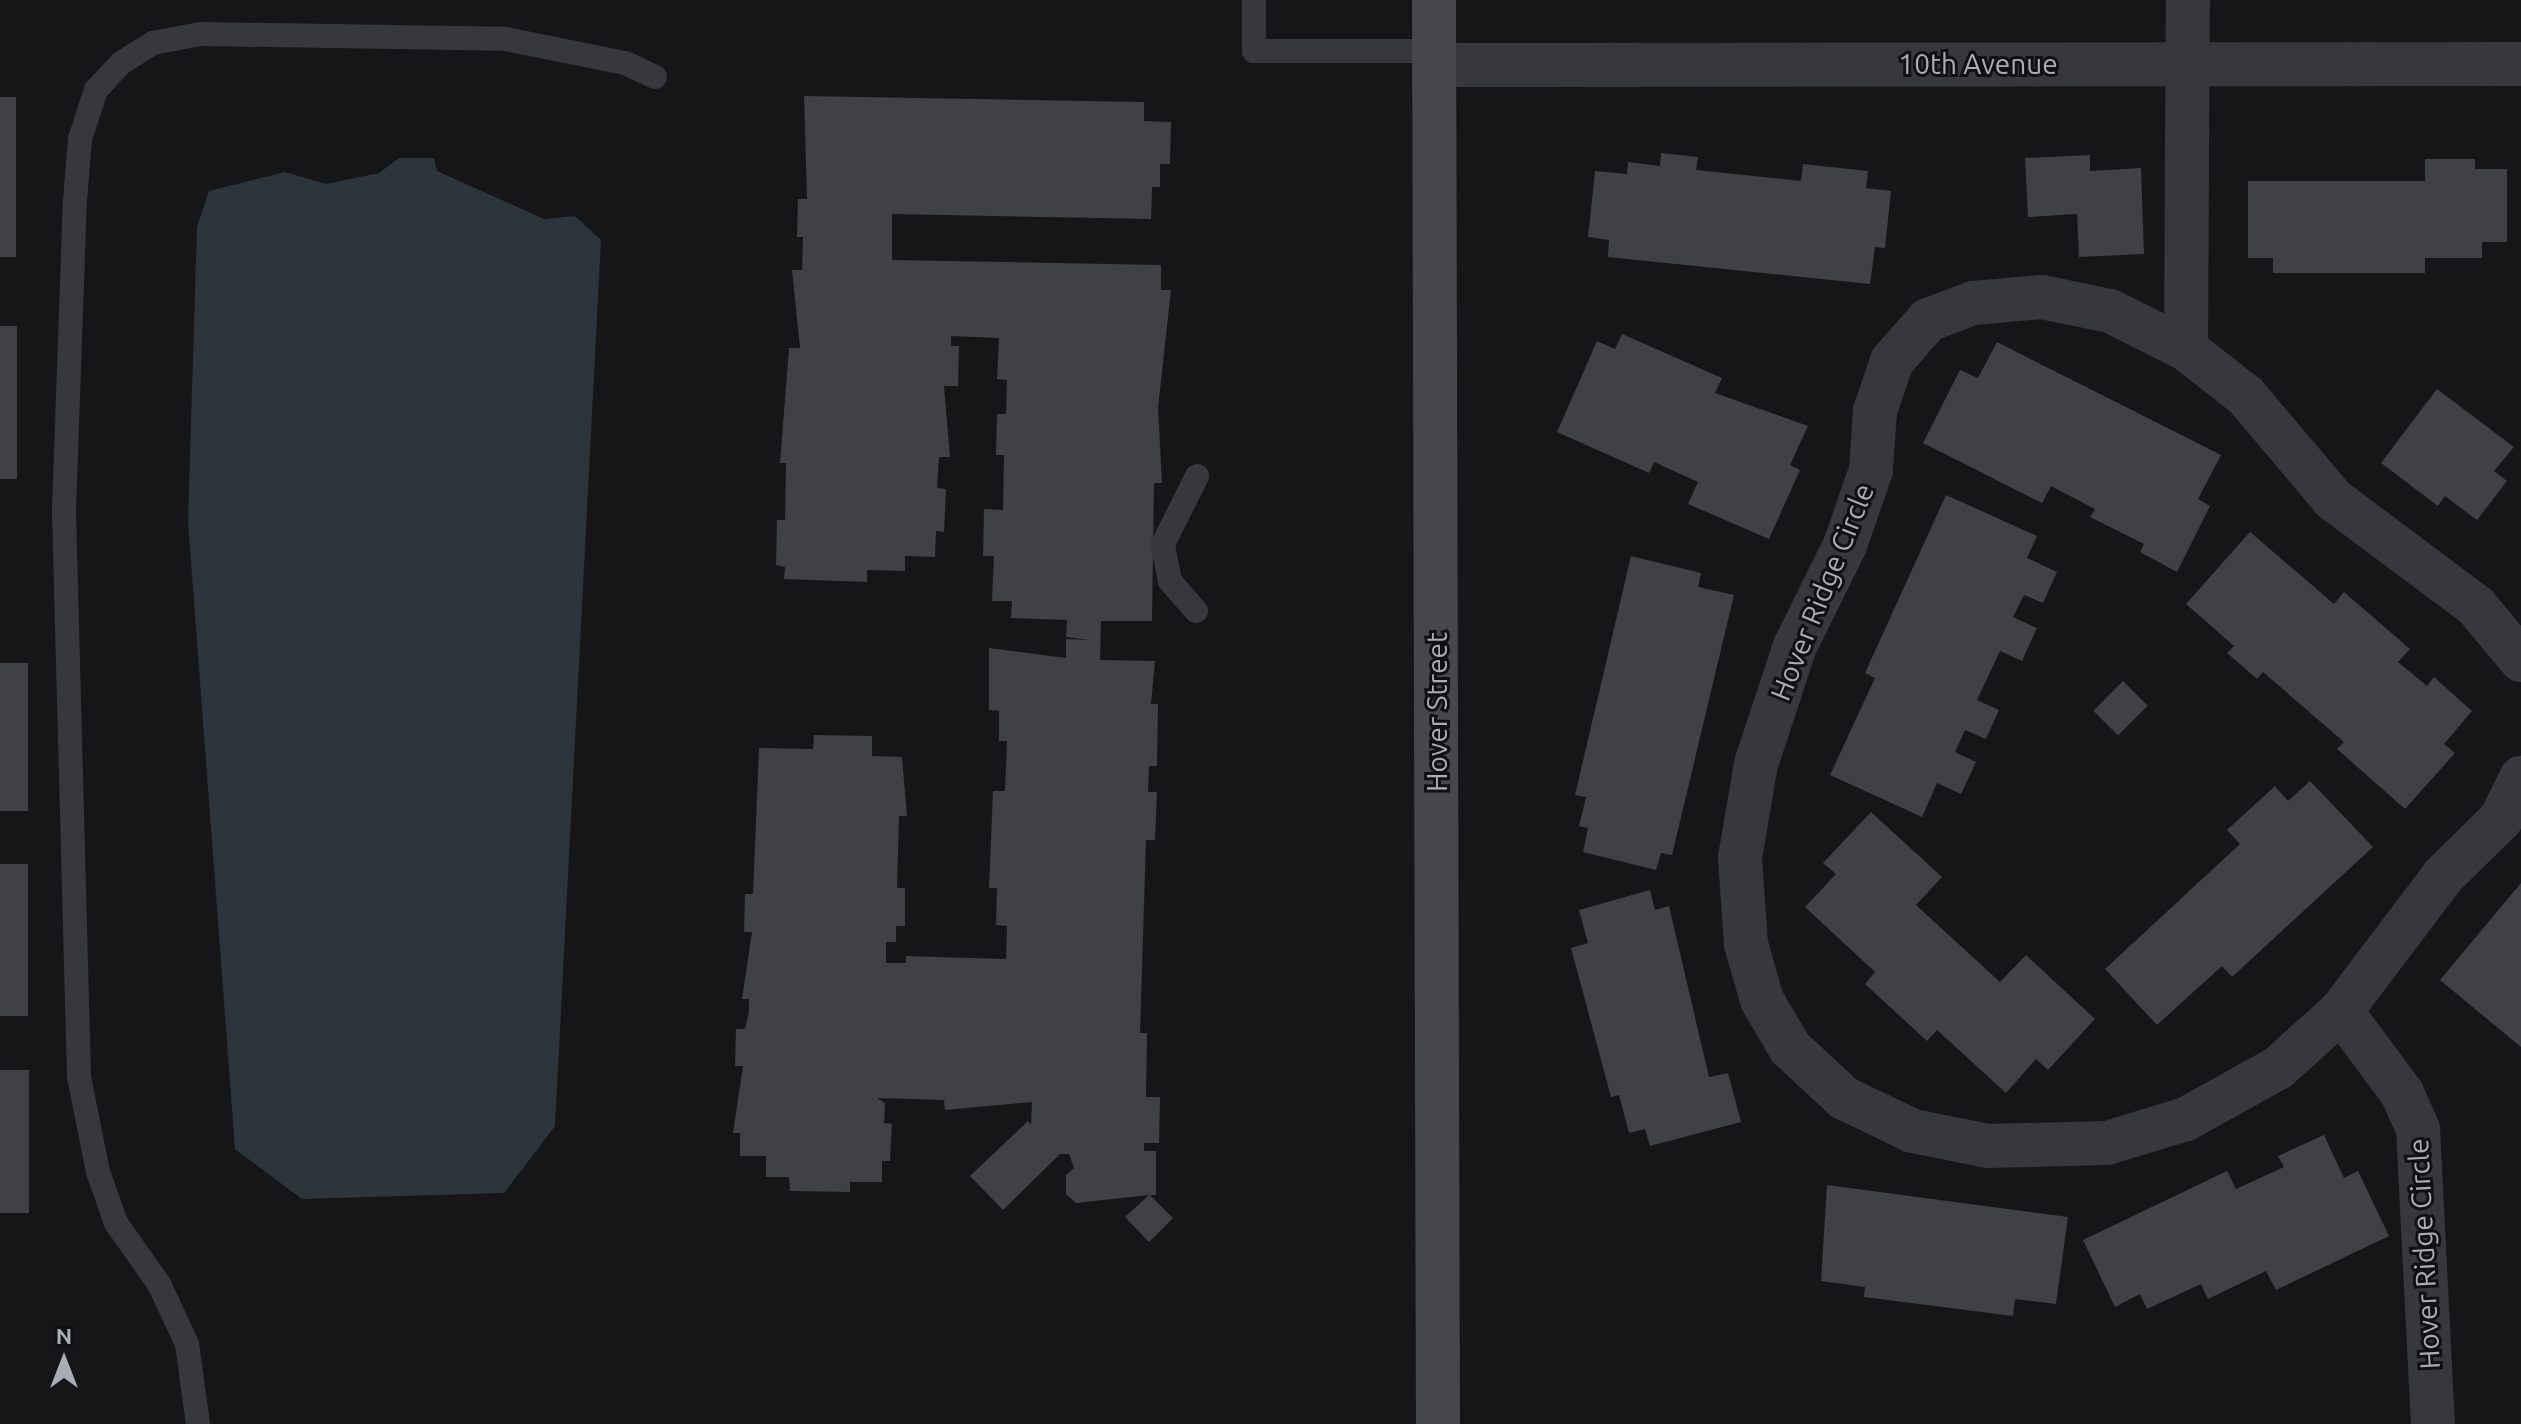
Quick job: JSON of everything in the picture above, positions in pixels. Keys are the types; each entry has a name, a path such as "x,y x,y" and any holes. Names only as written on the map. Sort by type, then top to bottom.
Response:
{"main road":[{"name":"Hover Street","path":"1434,0 1438,1424"}],"street":[{"path":"2186,349 2188,0"},
{"name":"10th Avenue","path":"1434,58 2521,64"},
{"name":"Hover Ridge Circle","path":"2521,660 2476,606 2333,499 2246,396 2186,349 2110,311 2042,297 1973,303 1928,320 1892,361 1875,411 1871,470 1845,545 1795,646 1756,764 1740,858 1746,944 1762,1000 1790,1048 1844,1098 1913,1131 1988,1146 2107,1143 2186,1119 2278,1068 2341,1011 2443,876 2501,819 2521,778"},
{"name":"Hover Ridge Circle","path":"2341,1011 2402,1093 2418,1129 2433,1424"}],"lane":[{"path":"1254,0 1254,51 1434,58"},
{"path":"198,1424 187,1344 159,1284 116,1223 98,1172 79,1077 64,511 75,201 80,139 96,90 121,63 153,43 200,34 505,39 625,63 655,77"},
{"path":"1196,611 1170,581 1163,544 1197,476"}],"shaded area":[{"path":"399,158 434,158 437,171 544,219 575,216 601,240 555,1126 504,1193 302,1199 235,1149 188,521 197,227 209,191 285,172 326,184 379,173"}],"building":[{"path":"804,96 1144,102 1144,121 1171,122 1170,164 1160,164 1160,187 1152,187 1151,219 892,214 892,260 1161,265 1161,290 1171,290 1158,408 1162,483 1154,483 1152,621 1101,621 1100,660 1155,661 1151,704 1158,704 1157,766 1149,766 1148,792 1157,792 1155,840 1146,840 1140,1033 1147,1033 1146,1097 1160,1097 1159,1143 1144,1143 1144,1151 1156,1151 1156,1195 1150,1195 1173,1218 1149,1242 1125,1217 1149,1195 1076,1203 1066,1194 1066,1175 1074,1168 1069,1154 1060,1154 1003,1210 970,1176 1028,1121 1031,1125 1032,1102 945,1110 944,1100 877,1098 885,1103 884,1123 892,1124 890,1161 882,1161 882,1182 850,1182 850,1192 790,1191 789,1177 766,1177 766,1156 740,1156 740,1133 733,1133 743,1066 735,1066 736,1029 745,1029 749,1012 749,999 742,999 752,932 744,932 745,894 753,894 759,748 813,749 814,735 872,736 872,756 902,757 907,816 899,816 897,888 905,888 905,926 896,926 896,942 886,942 886,963 906,963 906,956 1006,959 1007,926 996,925 997,888 989,888 993,791 1005,791 1007,741 999,741 999,711 989,710 989,648 1066,658 1066,639 1090,640 1066,637 1067,620 1011,618 1012,601 992,601 994,556 983,556 984,509 1003,510 1004,455 996,455 997,414 1006,414 1007,380 997,379 999,338 951,336 951,346 959,346 958,386 944,386 950,457 939,457 937,488 946,489 944,532 936,531 935,557 905,556 905,571 867,570 867,582 784,579 785,567 776,565 777,520 785,520 786,463 780,463 789,348 800,348 792,270 802,270 803,237 797,237 798,199 807,199"},
{"path":"0,97 16,97 16,257 0,257"},
{"path":"1661,153 1698,157 1696,170 1801,181 1803,164 1868,171 1866,188 1891,191 1885,248 1875,247 1870,284 1608,257 1609,240 1588,237 1595,171 1627,174 1628,162 1660,166"},
{"path":"2090,155 2090,171 2141,168 2144,254 2079,257 2077,214 2028,217 2025,158"},
{"path":"2425,159 2475,159 2475,169 2507,169 2507,242 2482,242 2482,258 2425,258 2425,273 2273,273 2273,258 2248,258 2248,181 2425,181"},
{"path":"0,326 17,326 17,479 0,479"},
{"path":"1622,334 1722,378 1715,393 1808,426 1790,465 1800,470 1769,539 1688,504 1698,482 1654,462 1649,473 1557,432 1597,341 1615,349"},
{"path":"1997,342 2221,455 2198,499 2210,506 2177,572 2140,552 2144,544 2090,517 2095,509 2051,486 2042,503 1923,443 1960,370 1978,378"},
{"path":"2437,389 2514,447 2494,471 2507,481 2477,520 2445,496 2438,506 2381,463"},
{"path":"1946,495 2037,536 2027,558 2057,572 2043,603 2024,595 2013,617 2037,628 2022,661 2000,651 1977,700 1999,710 1986,739 1965,730 1955,752 1976,762 1961,794 1937,783 1922,817 1830,775 1875,678 1865,673"},
{"path":"2250,532 2334,604 2344,592 2410,649 2398,662 2427,686 2434,677 2472,711 2444,744 2455,753 2405,809 2337,749 2344,742 2263,672 2257,679 2227,653 2234,646 2186,604"},
{"path":"1631,556 1701,573 1698,587 1734,595 1672,855 1661,853 1656,870 1583,852 1588,828 1579,826 1586,797 1575,795"},
{"path":"0,663 28,663 28,811 0,811"},
{"path":"2123,681 2148,706 2118,735 2093,711"},
{"path":"2310,781 2373,847 2232,977 2222,966 2157,1025 2105,969 2240,844 2227,830 2275,786 2288,801"},
{"path":"1871,812 1942,877 1916,905 2000,982 2026,955 2095,1019 2048,1070 2036,1059 2006,1093 1937,1030 1927,1041 1865,984 1875,972 1805,907 1836,874 1823,863"},
{"path":"0,864 28,864 28,1016 0,1016"},
{"path":"2521,883 2521,1047 2440,980"},
{"path":"1650,890 1655,910 1669,906 1709,1077 1728,1073 1741,1122 1650,1146 1645,1129 1629,1133 1619,1095 1611,1097 1571,948 1588,943 1579,910"},
{"path":"0,1070 29,1070 29,1213 0,1213"},
{"path":"2324,1135 2344,1178 2358,1171 2389,1236 2276,1290 2266,1271 2208,1299 2201,1284 2147,1309 2140,1294 2115,1307 2083,1240 2227,1171 2236,1189 2284,1167 2278,1156"},
{"path":"1827,1185 2068,1217 2056,1304 2015,1299 2013,1316 1864,1297 1865,1287 1821,1281"}]}
